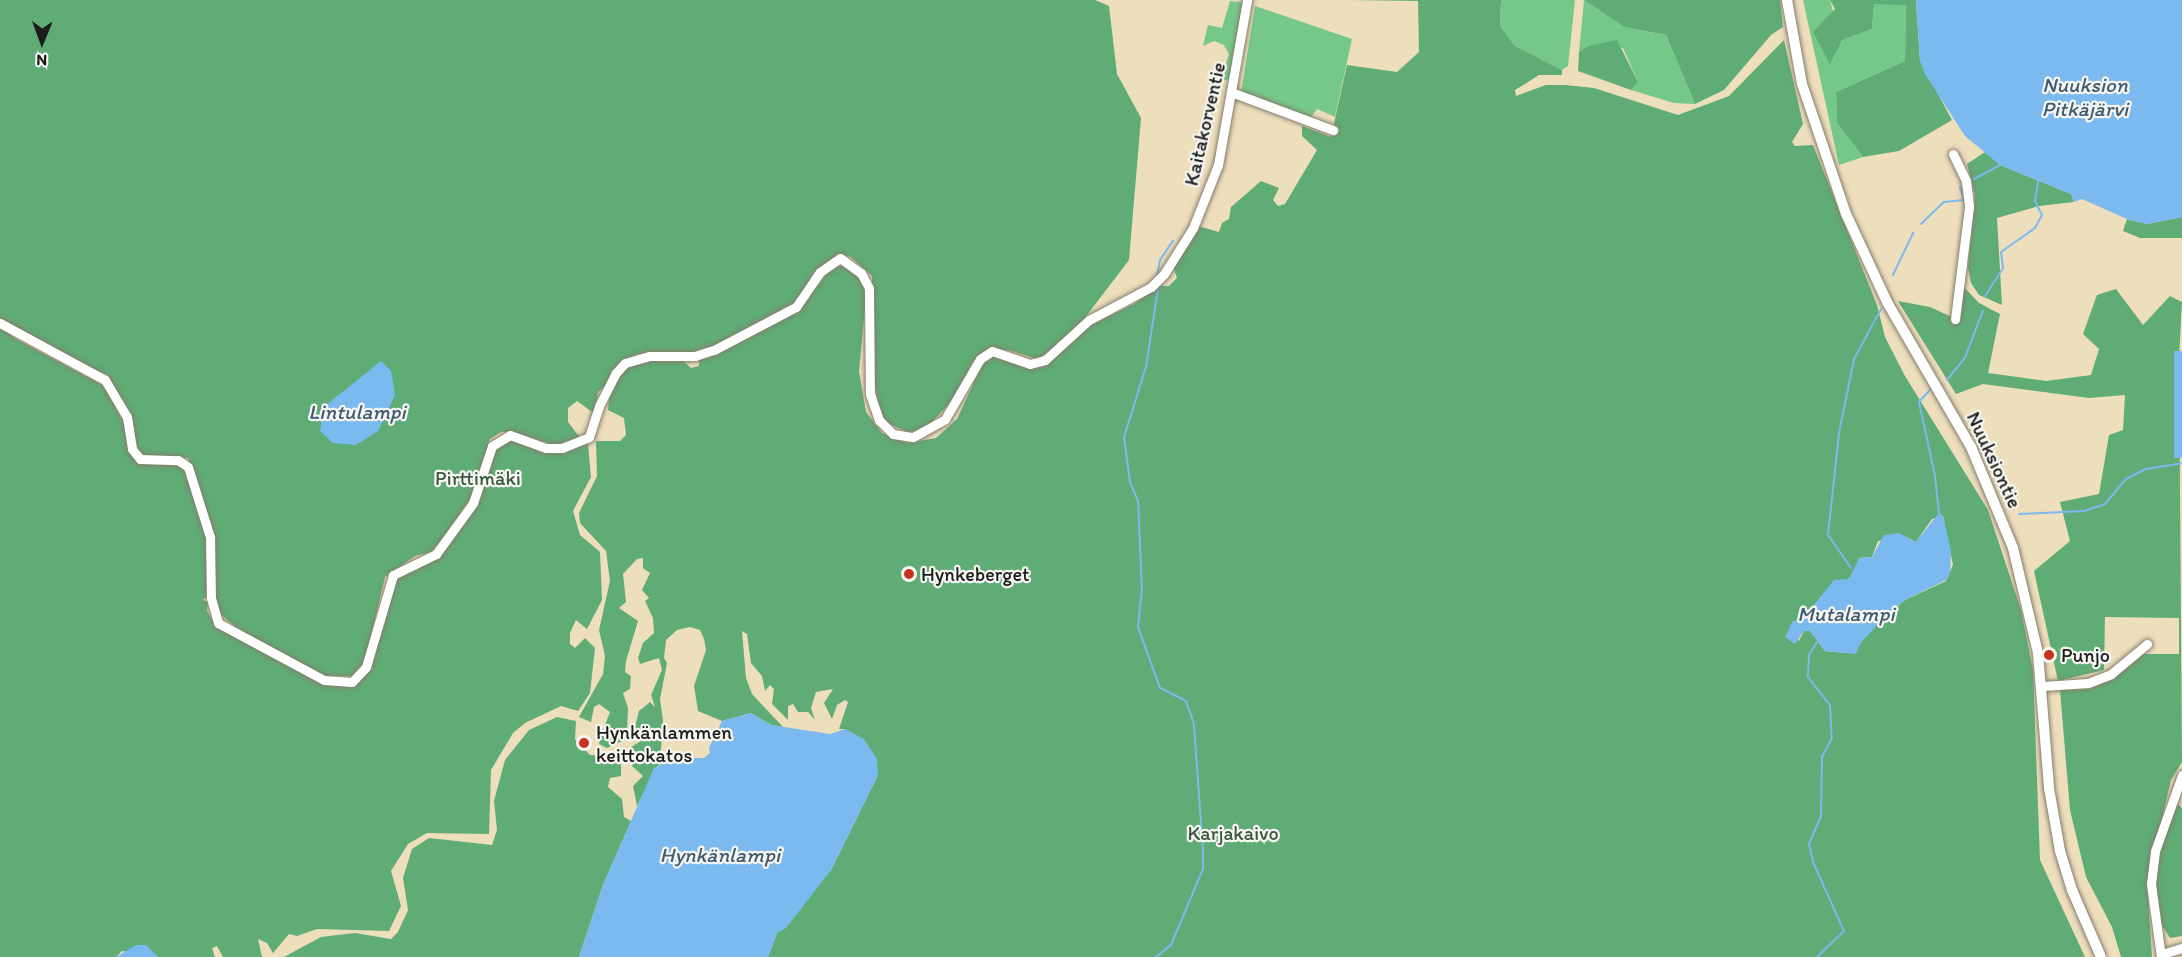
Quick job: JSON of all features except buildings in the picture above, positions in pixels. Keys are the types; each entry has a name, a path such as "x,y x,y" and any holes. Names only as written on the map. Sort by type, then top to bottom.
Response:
{"street":[{"name":"Kaitakorventie","path":"0,323 105,380 127,417 132,449 140,459 178,460 188,467 210,537 211,598 218,623 324,680 352,682 366,667 393,575 436,554 473,502 489,453 501,437 510,435 546,448 562,448 589,437 599,406 616,373 625,363 649,356 695,356 714,350 796,307 820,272 840,258 861,273 870,288 870,394 879,420 893,434 913,437 945,419 980,359 992,351 1029,364 1045,360 1089,320 1134,299 1164,274 1204,204 1218,165 1234,93 1247,0"},
{"name":"Nuuksiontie","path":"1786,0 1802,84 1846,214 1887,302 1971,447 2002,520 2024,587 2043,686 2049,788 2060,851 2072,890 2101,957"},
{"path":"1234,93 1333,130"},
{"path":"1953,154 1966,181 1969,207 1955,319"},
{"path":"2043,686 2088,683 2110,674 2147,645"},
{"path":"2182,775 2155,851 2151,884 2162,955 2182,948"}],"green space":[{"name":"Pirttimäki","path":"0,0 1095,0 1109,6 1117,74 1141,118 1129,260 1084,319 1051,351 1037,359 1008,350 988,350 973,361 954,399 924,430 908,432 882,421 872,370 872,276 851,257 840,254 814,272 799,300 713,346 692,352 637,354 621,362 611,371 607,385 598,392 595,414 577,401 568,408 568,422 581,439 553,445 514,432 501,432 490,439 475,491 445,536 431,552 415,556 385,577 364,665 354,676 325,676 240,631 217,611 211,523 188,458 147,458 139,453 128,411 108,375 77,363 0,318"},
{"name":"Karjakaivo","path":"1351,0 1501,0 1500,26 1515,46 1562,70 1562,75 1539,75 1515,90 1516,96 1546,85 1594,88 1678,115 1729,96 1784,40 1803,124 1792,142 1795,146 1813,145 1877,305 1885,337 1905,376 1988,510 2021,610 2033,670 2040,860 2085,957 768,957 777,933 831,870 878,775 845,729 839,729 848,702 845,700 837,705 832,719 824,703 833,689 816,692 811,708 815,720 808,712 798,712 793,704 788,706 788,720 772,704 774,689 770,685 765,691 762,676 751,663 747,634 742,631 746,678 752,694 783,727 771,725 751,713 722,721 698,711 694,686 706,650 704,639 700,630 690,627 677,630 666,640 664,658 667,663 660,699 663,721 660,762 637,806 633,786 643,776 632,766 637,756 631,747 641,741 635,727 639,711 650,702 655,707 651,695 662,670 659,658 640,664 638,658 643,643 654,633 653,618 645,601 649,598 642,590 650,573 643,568 643,558 637,559 623,574 626,602 619,608 638,621 626,661 625,672 631,676 630,689 623,693 628,708 627,731 622,741 607,748 599,744 610,712 599,704 594,707 591,722 579,717 603,674 605,656 599,630 610,581 606,551 580,523 579,513 597,476 596,441 620,441 626,435 624,418 608,410 609,397 624,369 652,359 679,357 691,368 699,366 699,358 716,355 798,310 833,266 848,266 862,281 866,297 859,371 866,412 882,433 907,443 936,438 957,419 983,363 995,356 1028,368 1043,367 1085,328 1134,304 1157,286 1169,286 1177,278 1172,264 1198,226 1219,232 1222,223 1229,219 1231,207 1261,181 1279,188 1273,200 1278,206 1285,204 1317,150 1302,136 1302,126 1331,137 1347,65 1397,72 1419,52 1418,1","holes":["1943,516 1953,565 1946,581 1905,600 1874,626 1860,644 1846,653 1825,651 1810,631 1804,631 1799,641 1792,622 1804,617 1820,600 1852,576 1859,558 1872,557 1878,541 1907,537 1916,542 1932,519"]},
{"path":"1501,0 1575,0 1568,66 1562,70 1515,46 1500,26"},
{"path":"1584,0 1624,27 1666,35 1695,104 1674,103 1631,90 1638,82 1623,48 1588,46 1579,52"},
{"path":"1584,0 1780,0 1783,27 1771,35 1724,90 1695,104 1666,35 1624,27"},
{"path":"1803,0 1830,0 1841,40 1872,29 1874,4 1906,4 1905,61 1836,92 1837,123 1863,157 1839,165"},
{"path":"1830,0 1916,0 1920,61 1952,120 1899,151 1863,157 1837,123 1836,92 1905,61 1906,5 1874,4 1872,29 1842,40 1830,64 1813,32 1835,9"},
{"path":"1230,1 1241,2 1244,6 1231,78 1227,80 1221,79 1229,54 1224,45 1214,41 1203,46 1208,25 1222,28"},
{"path":"1255,6 1352,39 1335,117 1317,109 1311,117 1241,93"},
{"path":"1617,40 1638,82 1631,90 1578,71 1579,52 1588,46"},
{"path":"1985,152 2000,165 2071,194 2074,202 2039,206 1997,218 2002,305 1979,295 1971,283 1968,267 1975,195 1967,164"},
{"path":"2182,217 2182,238 2140,238 2123,231 2127,219 2147,224"},
{"path":"1962,285 1979,303 2000,314 1988,373 2046,381 2091,375 2099,349 2083,334 2097,295 2116,289 2143,325 2170,296 2182,302 2179,358 2182,762 2171,780 2147,881 2152,957 2121,957 2112,927 2086,877 2070,810 2060,690 2089,689 2112,680 2142,654 2179,654 2179,618 2105,617 2104,670 2058,681 2034,571 2070,541 2060,502 2099,494 2109,435 2123,430 2125,395 2089,398 1983,384 1956,394 1898,301 1930,307 1958,320"},
{"path":"0,327 16,339 104,386 124,423 135,460 145,464 169,463 185,469 206,532 208,594 203,600 208,602 207,611 216,627 329,685 353,686 370,670 398,574 440,554 450,542 481,497 493,449 508,439 544,450 588,444 591,477 573,511 580,535 600,552 602,600 587,629 576,620 570,633 570,644 575,648 585,638 595,648 590,693 578,711 561,706 525,723 513,733 491,770 489,834 427,833 408,844 391,871 401,906 389,931 317,929 297,936 289,934 273,953 267,943 258,939 262,957 223,957 217,946 212,948 215,957 158,957 122,951 116,957 0,957"},
{"path":"557,717 576,721 575,739 590,755 614,756 621,760 621,776 610,778 608,787 622,799 624,817 631,821 603,885 579,957 284,957 321,937 355,933 391,939 398,932 408,910 403,878 412,849 429,838 492,845 497,830 494,801 505,760 529,730"},
{"path":"2177,803 2182,808 2182,936 2170,938 2159,920 2156,883 2160,849"}],"water":[{"name":"Nuuksion Pitkäjärvi","path":"1916,0 2182,0 2182,217 2147,224 2127,219 2082,199 2074,202 2071,194 2000,165 1965,136 1925,74 1920,61"},
{"path":"2174,351 2182,351 2182,458 2174,458"},
{"name":"Lintulampi","path":"381,361 391,371 395,395 378,431 356,445 333,443 320,431 325,406"},
{"name":"Mutalampi","path":"1939,513 1943,516 1951,551 1950,573 1946,580 1905,600 1886,615 1860,644 1856,654 1825,651 1810,631 1804,631 1795,644 1785,637 1792,622 1804,617 1834,580 1849,579 1859,558 1872,557 1884,535 1899,533 1916,542"},
{"name":"Hynkänlampi","path":"751,713 771,725 830,734 845,729 864,739 877,759 878,775 831,870 786,928 777,933 768,957 579,957 603,885 654,768 671,758 704,758 710,753 709,748 722,721"},
{"path":"136,945 146,945 158,957 116,957"}],"waterway":[{"path":"1974,179 2000,165"},
{"path":"1985,296 2003,268 2001,252 2035,228 2042,215 2035,201 2038,181"},
{"path":"1921,224 1944,202 1964,200 1960,187"},
{"path":"1893,275 1913,233"},
{"path":"1157,276 1160,260 1173,241"},
{"path":"1156,957 1171,945 1203,869 1194,724 1186,701 1160,688 1138,627 1142,591 1138,501 1130,482 1124,437 1146,367 1158,289"},
{"path":"1851,568 1828,535 1839,433 1854,359 1881,309"},
{"path":"1947,380 1965,358 1983,310"},
{"path":"1930,390 1919,402 1935,476 1939,513"},
{"path":"2019,514 2084,511 2105,504 2126,479 2146,469 2182,463"},
{"path":"1817,642 1809,655 1808,677 1830,705 1832,738 1822,757 1821,816 1809,844 1813,862 1844,931 1817,957"}],"place":[{"name":"Hynkeberget","path":"909,574"},
{"name":"Punjo","path":"2049,655"},
{"name":"Hynkänlammen keittokatos","path":"584,743"}]}
